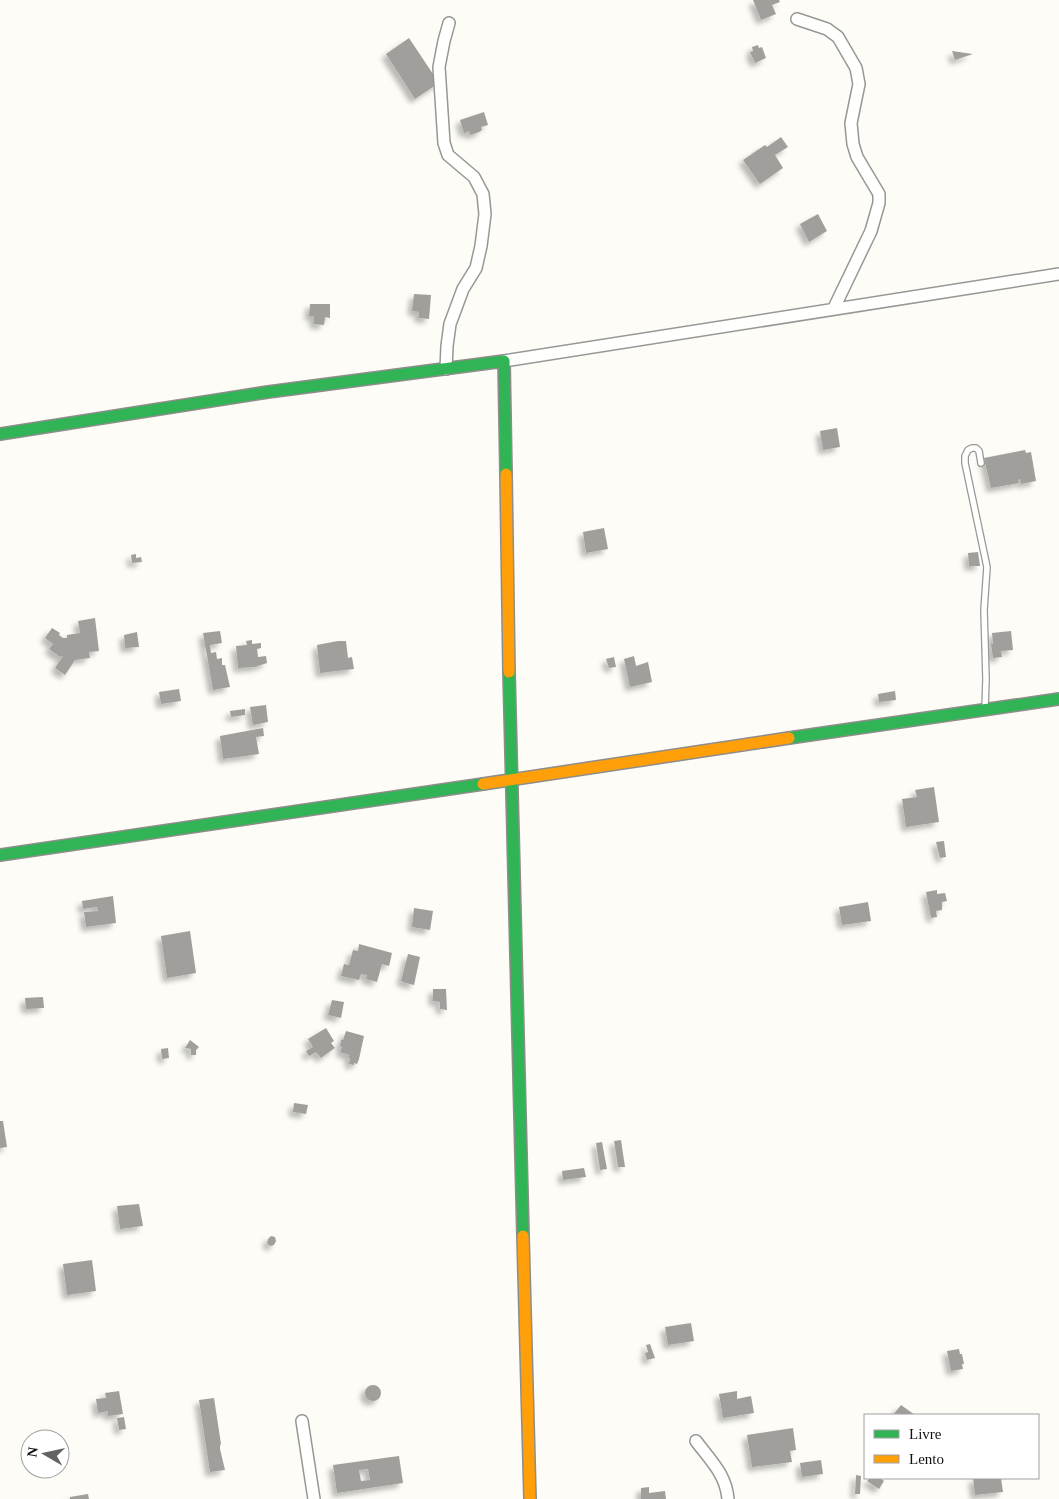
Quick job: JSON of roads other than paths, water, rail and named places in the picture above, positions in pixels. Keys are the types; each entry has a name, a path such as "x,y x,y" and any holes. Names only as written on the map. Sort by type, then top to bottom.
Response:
{"street":[{"path":"797,19 826,28 838,37 856,68 858,84 851,123 853,144 857,157 879,194 879,204 871,231 834,308"},
{"path":"446,369 450,324 463,289 476,268 485,214 483,194 474,177 448,155 444,143 439,68 449,23"},
{"path":"0,434 268,392 504,361 1059,274"},
{"path":"504,361 511,781 530,1499"},
{"path":"0,855 511,781 796,736 1059,699"},
{"path":"302,1421 314,1499"},
{"path":"696,1441 720,1473 727,1487 728,1499"}],"lane":[{"path":"981,463 979,451 976,448 968,450 965,456 966,473 987,567 984,610 985,710"}]}
